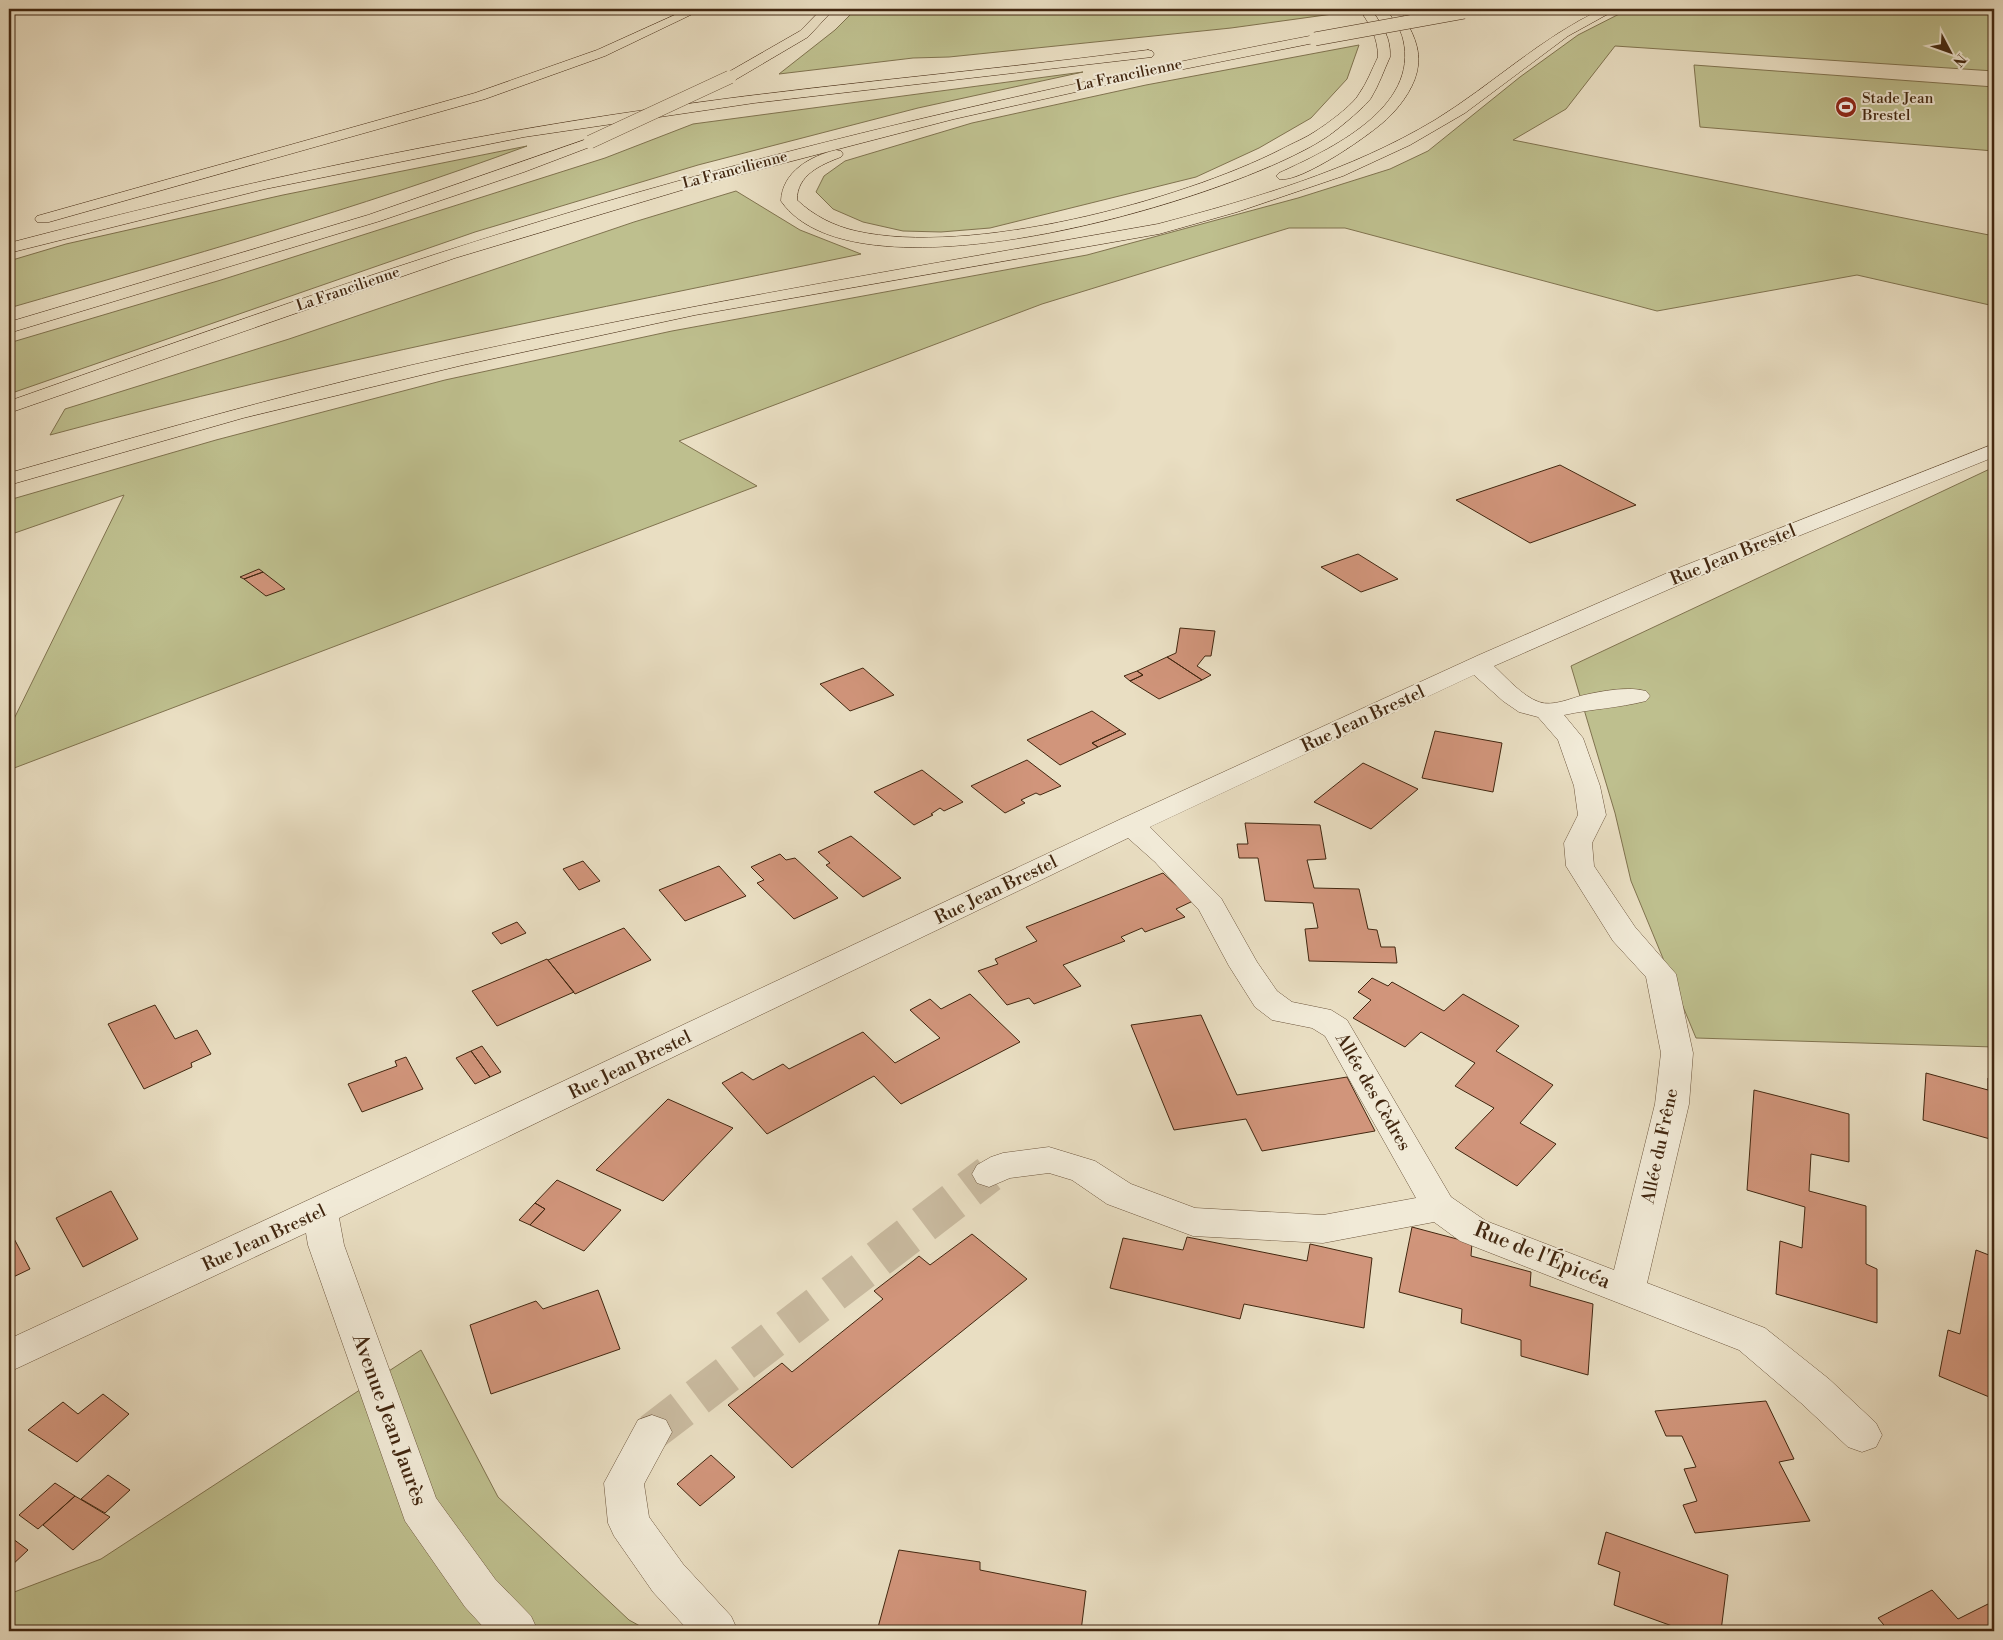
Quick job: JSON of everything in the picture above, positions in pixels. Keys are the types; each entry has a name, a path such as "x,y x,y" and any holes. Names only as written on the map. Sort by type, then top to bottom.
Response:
{"highway":[{"path":"697,9 601,53 480,96 30,225 246,175 456,136 654,107 897,82"},
{"path":"9,328 382,217 497,178 590,142 730,77 804,34 828,9"},
{"path":"1286,44 1030,102 849,149 809,166 799,174 791,184 788,194 789,201 806,217 831,228 883,240 929,243 978,240 1032,232 1136,209 1199,189 1245,172 1296,149 1331,127 1359,103 1378,76 1384,55 1380,33 1366,9"},
{"path":"1106,236 1123,228 1181,213 1252,189 1315,162 1368,129 1393,105 1402,92 1412,70 1414,58 1410,36 1403,21 1393,9"},
{"name":"La Francilienne","path":"9,407 405,269 681,184 827,145 1009,100 1286,44 1315,34 1428,9"},
{"name":"La Francilienne","path":"1202,47 1315,34 1482,9"},
{"path":"9,479 237,414 463,359 695,310 1106,236 1159,229 1234,208 1311,183 1383,154 1459,110 1546,43 1611,9"},
{"name":"La Francilienne","path":"9,248 153,210 271,182 490,138 700,105 1165,52"}],"street":[{"name":"Rue Jean Brestel","path":"9,1356 320,1212 1131,826 1478,665 1590,614 1765,541 1994,450"},
{"path":"1478,665 1520,702 1528,707 1547,712 1587,702 1637,696"},
{"name":"Allée du Frêne","path":"1547,712 1570,738 1588,786 1592,815 1578,843 1580,866 1624,934 1660,974 1677,1053 1672,1104 1628,1290"},
{"name":"Allée des Cèdres","path":"1131,826 1166,856 1212,906 1244,966 1266,999 1283,1012 1320,1018 1336,1028 1440,1208"},
{"path":"989,1174 1003,1166 1049,1160 1083,1170 1119,1194 1193,1222 1322,1229 1440,1208"},
{"name":"Rue de l'Épicéa","path":"1440,1208 1473,1231 1752,1339 1815,1391 1862,1435"},
{"name":"Avenue Jean Jaurès","path":"320,1212 326,1245 419,1508 480,1593 516,1631"},
{"path":"652,1432 624,1482 629,1523 668,1578 700,1611 716,1631"}],"green space":[{"path":"856,9 1336,9 1340,13 1231,28 949,57 913,58 779,74 835,30"},
{"path":"1629,9 1994,9 1994,71 1615,46 1566,109 1513,140 1994,236 1994,306 1857,275 1657,311 1345,228 1289,228 1042,304 679,441 757,486 9,770 9,729 124,495 9,535 9,500 216,440 445,380 672,331 1087,255 1298,198 1390,169 1428,151 1520,77 1578,35"},
{"path":"1359,45 1347,79 1311,118 1259,148 1196,177 990,228 941,232 903,231 863,222 833,209 816,192 824,176 845,161 972,123 1146,85"},
{"name":"Stade Jean Brestel","path":"1694,65 1994,87 1994,151 1700,127"},
{"path":"1083,72 918,108 698,165 475,232 9,394 9,343 221,280 605,158 693,124"},
{"path":"527,146 334,212 9,308 9,261 66,244 283,195"},
{"path":"736,191 800,230 861,254 454,338 251,384 50,435 65,409 289,339 634,222"},
{"path":"1994,467 1994,1047 1696,1038 1631,881 1615,813 1571,666"},
{"path":"421,1350 498,1497 629,1620 649,1631 9,1631 9,1594 101,1559"}],"building":[{"path":"1560,465 1636,505 1530,543 1456,500"},
{"path":"1358,554 1398,579 1361,592 1321,567"},
{"path":"259,569 263,572 244,579 240,577"},
{"path":"263,572 285,589 266,596 244,579"},
{"path":"1180,628 1215,631 1211,656 1205,656 1197,666 1211,675 1202,680 1167,657 1176,653"},
{"path":"1167,657 1202,680 1159,699 1130,681 1143,675 1137,671"},
{"path":"863,668 894,695 850,711 820,684"},
{"path":"1137,671 1143,675 1130,681 1124,676"},
{"path":"1092,711 1120,730 1092,743 1098,747 1060,765 1027,740"},
{"path":"1120,730 1126,734 1098,747 1092,743"},
{"path":"1435,731 1502,743 1493,792 1422,778"},
{"path":"1027,760 1061,786 1040,795 1036,793 1021,800 1025,803 1005,813 971,786"},
{"path":"1363,763 1418,789 1371,829 1314,802"},
{"path":"922,770 963,802 944,811 940,808 931,814 933,815 914,825 874,792"},
{"path":"1245,823 1320,825 1326,859 1307,860 1314,888 1359,889 1368,929 1377,930 1381,947 1395,947 1397,963 1309,961 1305,929 1318,928 1313,903 1265,901 1258,858 1239,858 1237,844 1248,844"},
{"path":"851,836 901,878 863,897 826,865 830,863 818,852"},
{"path":"780,854 786,860 795,858 838,898 794,919 757,883 764,880 751,867"},
{"path":"583,861 600,881 579,890 563,869"},
{"path":"719,866 746,896 685,921 659,890"},
{"path":"1163,873 1193,901 1176,909 1185,917 1145,932 1142,928 1121,937 1125,941 1063,965 1081,986 1034,1004 1029,998 1007,1005 978,971 998,964 995,959 1037,941 1026,927"},
{"path":"517,922 526,933 501,944 492,933"},
{"path":"624,928 651,960 575,994 548,960"},
{"path":"547,959 574,992 497,1026 472,991"},
{"path":"1372,978 1388,986 1392,982 1444,1011 1463,994 1519,1026 1496,1051 1553,1085 1520,1123 1556,1144 1517,1186 1455,1148 1494,1108 1455,1086 1475,1063 1421,1032 1405,1047 1353,1018 1371,1000 1358,992"},
{"path":"970,994 1020,1042 901,1104 874,1076 767,1134 722,1083 742,1072 753,1080 783,1064 789,1069 863,1032 895,1063 940,1038 910,1010 930,999 941,1009"},
{"path":"155,1005 175,1039 197,1030 211,1054 191,1063 192,1067 144,1089 108,1024"},
{"path":"1201,1015 1237,1095 1347,1077 1375,1131 1262,1151 1246,1119 1174,1130 1131,1025"},
{"path":"482,1046 501,1072 490,1077 471,1051"},
{"path":"471,1051 490,1077 475,1084 456,1058"},
{"path":"406,1057 423,1089 362,1112 348,1084 397,1066 395,1061"},
{"path":"1926,1073 1988,1090 1988,1078 1994,1080 1994,1129 1991,1128 1990,1139 1923,1120"},
{"path":"1754,1090 1849,1114 1849,1162 1811,1154 1809,1191 1866,1206 1866,1264 1877,1269 1877,1323 1776,1294 1780,1241 1802,1248 1805,1207 1747,1190"},
{"path":"668,1099 733,1128 663,1201 596,1170"},
{"path":"557,1180 621,1210 584,1251 530,1225 545,1209 535,1203"},
{"path":"111,1191 138,1239 83,1267 56,1218"},
{"path":"535,1203 545,1209 530,1225 519,1220"},
{"path":"1412,1227 1472,1243 1471,1256 1531,1272 1530,1286 1593,1304 1588,1375 1521,1356 1521,1340 1461,1323 1462,1309 1399,1292"},
{"path":"9,1229 30,1269 9,1279"},
{"path":"972,1234 1027,1279 792,1468 728,1405 782,1363 792,1372 883,1299 874,1291 919,1256 930,1265"},
{"path":"1187,1237 1307,1261 1310,1244 1372,1258 1364,1328 1244,1304 1240,1319 1110,1288 1123,1238 1183,1250"},
{"path":"1976,1250 1994,1257 1994,1399 1939,1376 1948,1330 1960,1334"},
{"path":"598,1290 620,1349 491,1394 470,1325 536,1301 543,1309"},
{"path":"103,1394 129,1414 77,1462 28,1430 63,1402 78,1414"},
{"path":"1766,1401 1794,1459 1779,1462 1810,1521 1695,1533 1683,1505 1697,1501 1684,1469 1696,1467 1682,1436 1666,1436 1655,1411"},
{"path":"711,1455 735,1477 700,1506 677,1484"},
{"path":"108,1475 130,1490 105,1513 81,1499"},
{"path":"55,1483 75,1496 38,1529 19,1515"},
{"path":"75,1496 110,1517 73,1550 43,1525"},
{"path":"1606,1532 1728,1575 1721,1631 1686,1631 1614,1605 1620,1572 1598,1564"},
{"path":"9,1536 28,1550 9,1568"},
{"path":"899,1550 980,1562 980,1570 1086,1591 1081,1631 877,1631"},
{"path":"1932,1590 1958,1619 1994,1601 1994,1631 1889,1631 1878,1618"}],"tunnel":[{"path":"652,1432 989,1174"}],"place":[{"name":"Stade Jean Brestel","path":"1846,107"}]}
